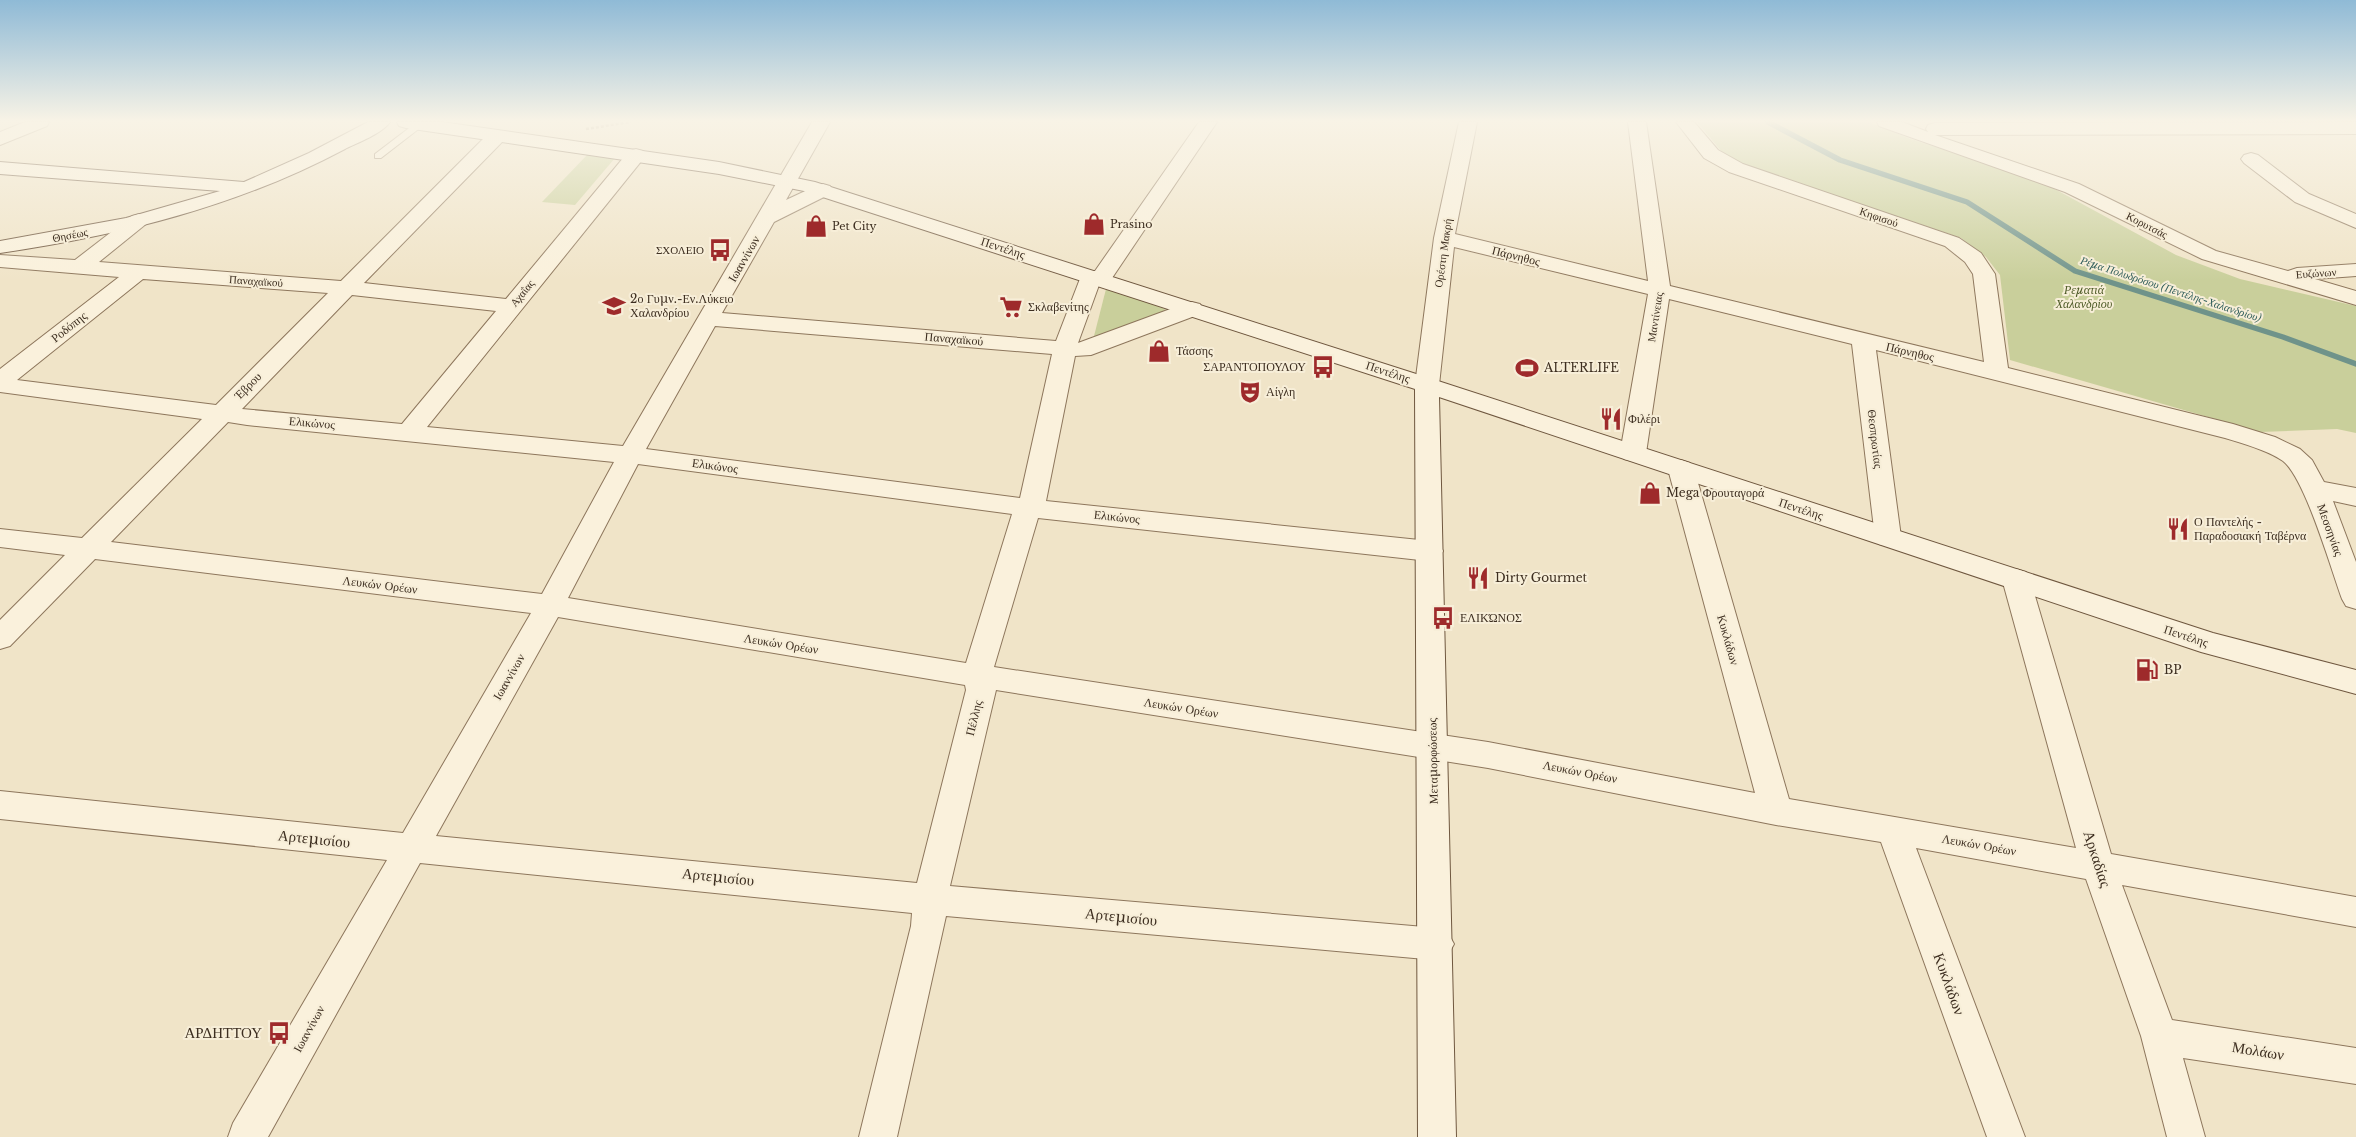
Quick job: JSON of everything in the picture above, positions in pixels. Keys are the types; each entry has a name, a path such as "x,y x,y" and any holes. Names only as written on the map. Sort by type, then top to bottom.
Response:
{"street":[{"path":"93,175 249,187"},
{"name":"Θησέως","path":"0,247 85,233 139,220 249,187 275,175"},
{"name":"Έβρου","path":"0,638 458,175"},
{"name":"Αχαΐας","path":"409,432 620,175"},
{"name":"Πεντέλης","path":"753,175 823,190 1096,277 2210,644 2356,682"},
{"name":"Ιωαννίνων","path":"248,1137 550,605 630,455 791,175"},
{"name":"Πέλλης","path":"878,1137 928,926 930,898 981,690 977,676 1023,518 1030,508 1065,348 1096,277 1170,175"},
{"name":"Ορέστη Μακρή","path":"1427,385 1444,238 1457,175"},
{"name":"Μαντίνειας","path":"1633,453 1660,290 1644,175"},
{"name":"Κηφισού","path":"1757,175 1952,242 1973,258 1984,274 1997,372"},
{"name":"Κορυτσάς","path":"2040,175 2072,188 2194,249 2275,276 2356,298"},
{"path":"2271,175 2302,198 2356,222"},
{"path":"768,217 823,190"},
{"name":"Θησέως","path":"80,267 139,220"},
{"name":"Πάρνηθος","path":"1444,238 1997,372 2233,432 2266,443 2291,455 2303,466 2315,489"},
{"name":"Παναχαϊκού","path":"0,261 346,288 512,306"},
{"name":"Ευζώνων","path":"2275,276 2356,270"},
{"name":"Ροδόπης","path":"0,383 138,272"},
{"name":"Παναχαϊκού","path":"709,319 1065,348 1090,348 1192,309"},
{"name":"Θεσπρωτίας","path":"1863,341 1888,537"},
{"name":"Ελικώνος","path":"0,383 221,413 630,455 1030,508 1429,551"},
{"name":"Μεταμορφώσεως","path":"1427,385 1436,944 1437,1137"},
{"name":"Κυκλάδων","path":"1681,469 1776,811"},
{"path":"2315,489 2356,497"},
{"name":"Μεσσηνίας","path":"2315,489 2356,599"},
{"name":"Λευκών Ορέων","path":"0,538 550,605 977,676 1433,746 1572,770 1776,811 2356,912"},
{"name":"Αρκαδίας","path":"2016,579 2098,867 2128,945 2159,1036 2186,1137"},
{"name":"Αρτεμισίου","path":"0,805 410,849 1183,923 1436,944"},
{"name":"Κυκλάδων","path":"1893,830 2006,1137"},
{"name":"Μολάων","path":"2159,1036 2356,1066"}],"green space":[{"path":"568,175 600,175 575,205 542,202"},
{"name":"Ρεματιά Χαλανδρίου","path":"1776,175 2022,175 2040,181 2176,255 2240,279 2356,306 2356,433 2337,429 2260,432 2010,360 2000,275 1986,257 1961,238"},
{"path":"1110,288 1165,309 1164,312 1093,340 1106,289"}],"waterway":[{"name":"Ρέμα Πολυδρόσου (Πεντέλης-Χαλανδρίου)","path":"1886,175 1967,202 2075,271 2283,337 2356,364"}],"place":[{"name":"Prasino","path":"1094,224"},
{"name":"Pet City","path":"816,226"},
{"name":"ΣΧΟΛΕΙΟ","path":"720,250"},
{"name":"2ο Γυμν.-Εν.Λύκειο Χαλανδρίου","path":"614,306"},
{"name":"Σκλαβενίτης","path":"1011,307"},
{"name":"Τάσσης","path":"1159,351"},
{"name":"ΣΑΡΑΝΤΟΠΟΥΛΟΥ","path":"1323,367"},
{"name":"ALTERLIFE","path":"1527,368"},
{"name":"Αίγλη","path":"1250,392"},
{"name":"Φιλέρι","path":"1611,419"},
{"name":"Mega Φρουταγορά","path":"1650,493"},
{"name":"Ο Παντελής - Παραδοσιακή Ταβέρνα","path":"2178,529"},
{"name":"Dirty Gourmet","path":"1478,578"},
{"name":"ΕΛΙΚΏΝΟΣ","path":"1443,618"},
{"name":"BP","path":"2147,670"},
{"name":"ΑΡΔΗΤΤΟΥ","path":"279,1033"}]}
